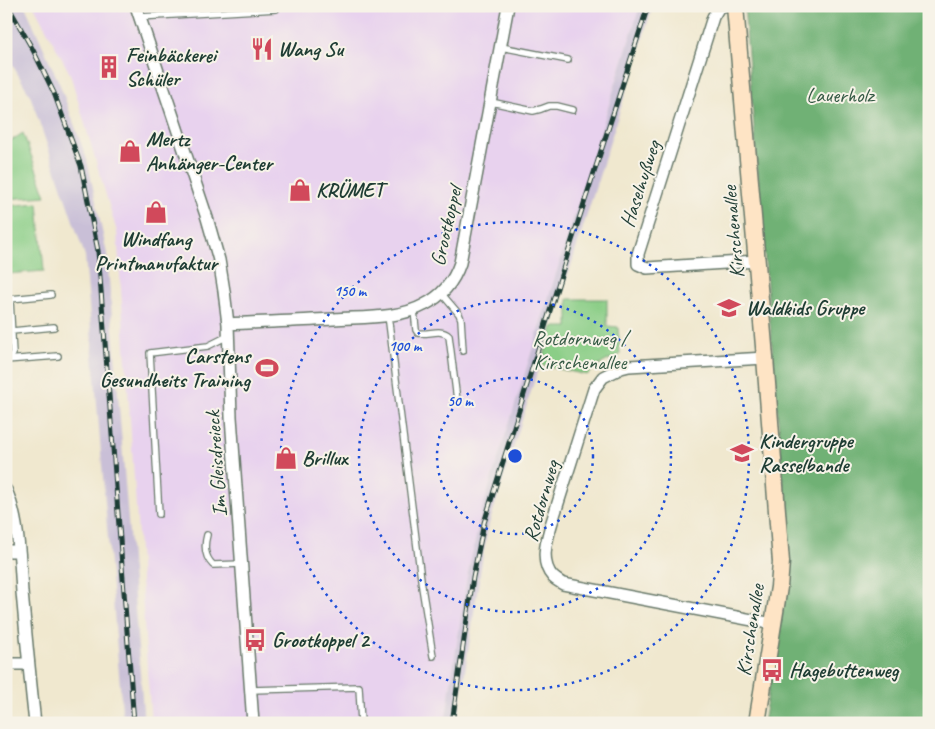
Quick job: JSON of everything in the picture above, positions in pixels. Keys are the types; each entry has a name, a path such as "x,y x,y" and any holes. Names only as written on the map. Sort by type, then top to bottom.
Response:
{"street":[{"name":"Grootkoppel","path":"228,324 388,315 414,310 441,294 456,275 460,263 508,6"},
{"name":"Haselnußweg","path":"724,6 719,7 713,17 638,254 638,264 647,268 757,262"},
{"name":"Kirschenallee","path":"735,6 781,562 779,587 757,723"},
{"name":"Im Gleisdreieck","path":"138,11 207,218 219,260 228,324 231,417 253,723"},
{"name":"Rotdornweg","path":"765,358 629,366 603,377 594,389 552,522 545,551 549,571 553,577 563,584 773,624"},
{"path":"6,490 13,508 19,551 28,664 35,723"},
{"path":"6,551 19,551"},
{"path":"6,664 28,664"}],"lane":[{"path":"138,11 276,9 276,6"},
{"path":"501,47 568,60"},
{"path":"490,102 532,111 549,106 573,110"},
{"path":"441,294 459,314 461,319 463,351"},
{"path":"6,360 13,354 10,299 51,295"},
{"path":"414,310 418,333 442,332 449,336 457,400"},
{"path":"388,315 422,587 433,656"},
{"path":"12,330 54,327"},
{"path":"159,514 150,353 208,346 228,336"},
{"path":"6,360 58,356"},
{"path":"207,535 205,544 207,557 212,565 242,564"},
{"path":"251,690 359,687 361,723"}],"shaded area":[{"path":"6,6 25,6 60,85 87,160 107,254 144,723 123,723 85,256 30,95 6,54"},
{"path":"34,6 640,6 482,510 467,578 445,723 151,723 117,232 70,74"},
{"path":"640,6 653,6 489,524 457,723 445,723 467,578 482,510"}],"green space":[{"name":"Lauerholz","path":"744,6 929,6 929,723 763,723 790,566"},
{"path":"23,133 46,196 6,199 6,144"},
{"path":"38,203 44,271 8,274 6,260 6,206"},
{"name":"Rotdornweg / Kirschenallee","path":"568,299 607,299 607,326 618,327 620,355 602,363 587,375 541,365 553,327 568,327"}],"railway":[{"path":"8,6 33,50 54,93 81,166 98,251 134,723"},
{"path":"452,723 473,577 484,523 567,256 648,6"}],"place":[{"name":"Wang Su","path":"262,49"},
{"name":"Feinbäckerei Schüler","path":"109,67"},
{"name":"Mertz Anhänger-Center","path":"130,151"},
{"name":"KRÜMET","path":"300,190"},
{"name":"Windfang Printmanufaktur","path":"156,212"},
{"name":"Waldkids Gruppe","path":"729,308"},
{"name":"Carstens Gesundheits Training","path":"267,368"},
{"name":"Kindergruppe Rasselbande","path":"742,453"},
{"name":"Brillux","path":"286,458"},
{"name":"Grootkoppel 2","path":"255,640"},
{"name":"Hagebuttenweg","path":"772,670"}]}
